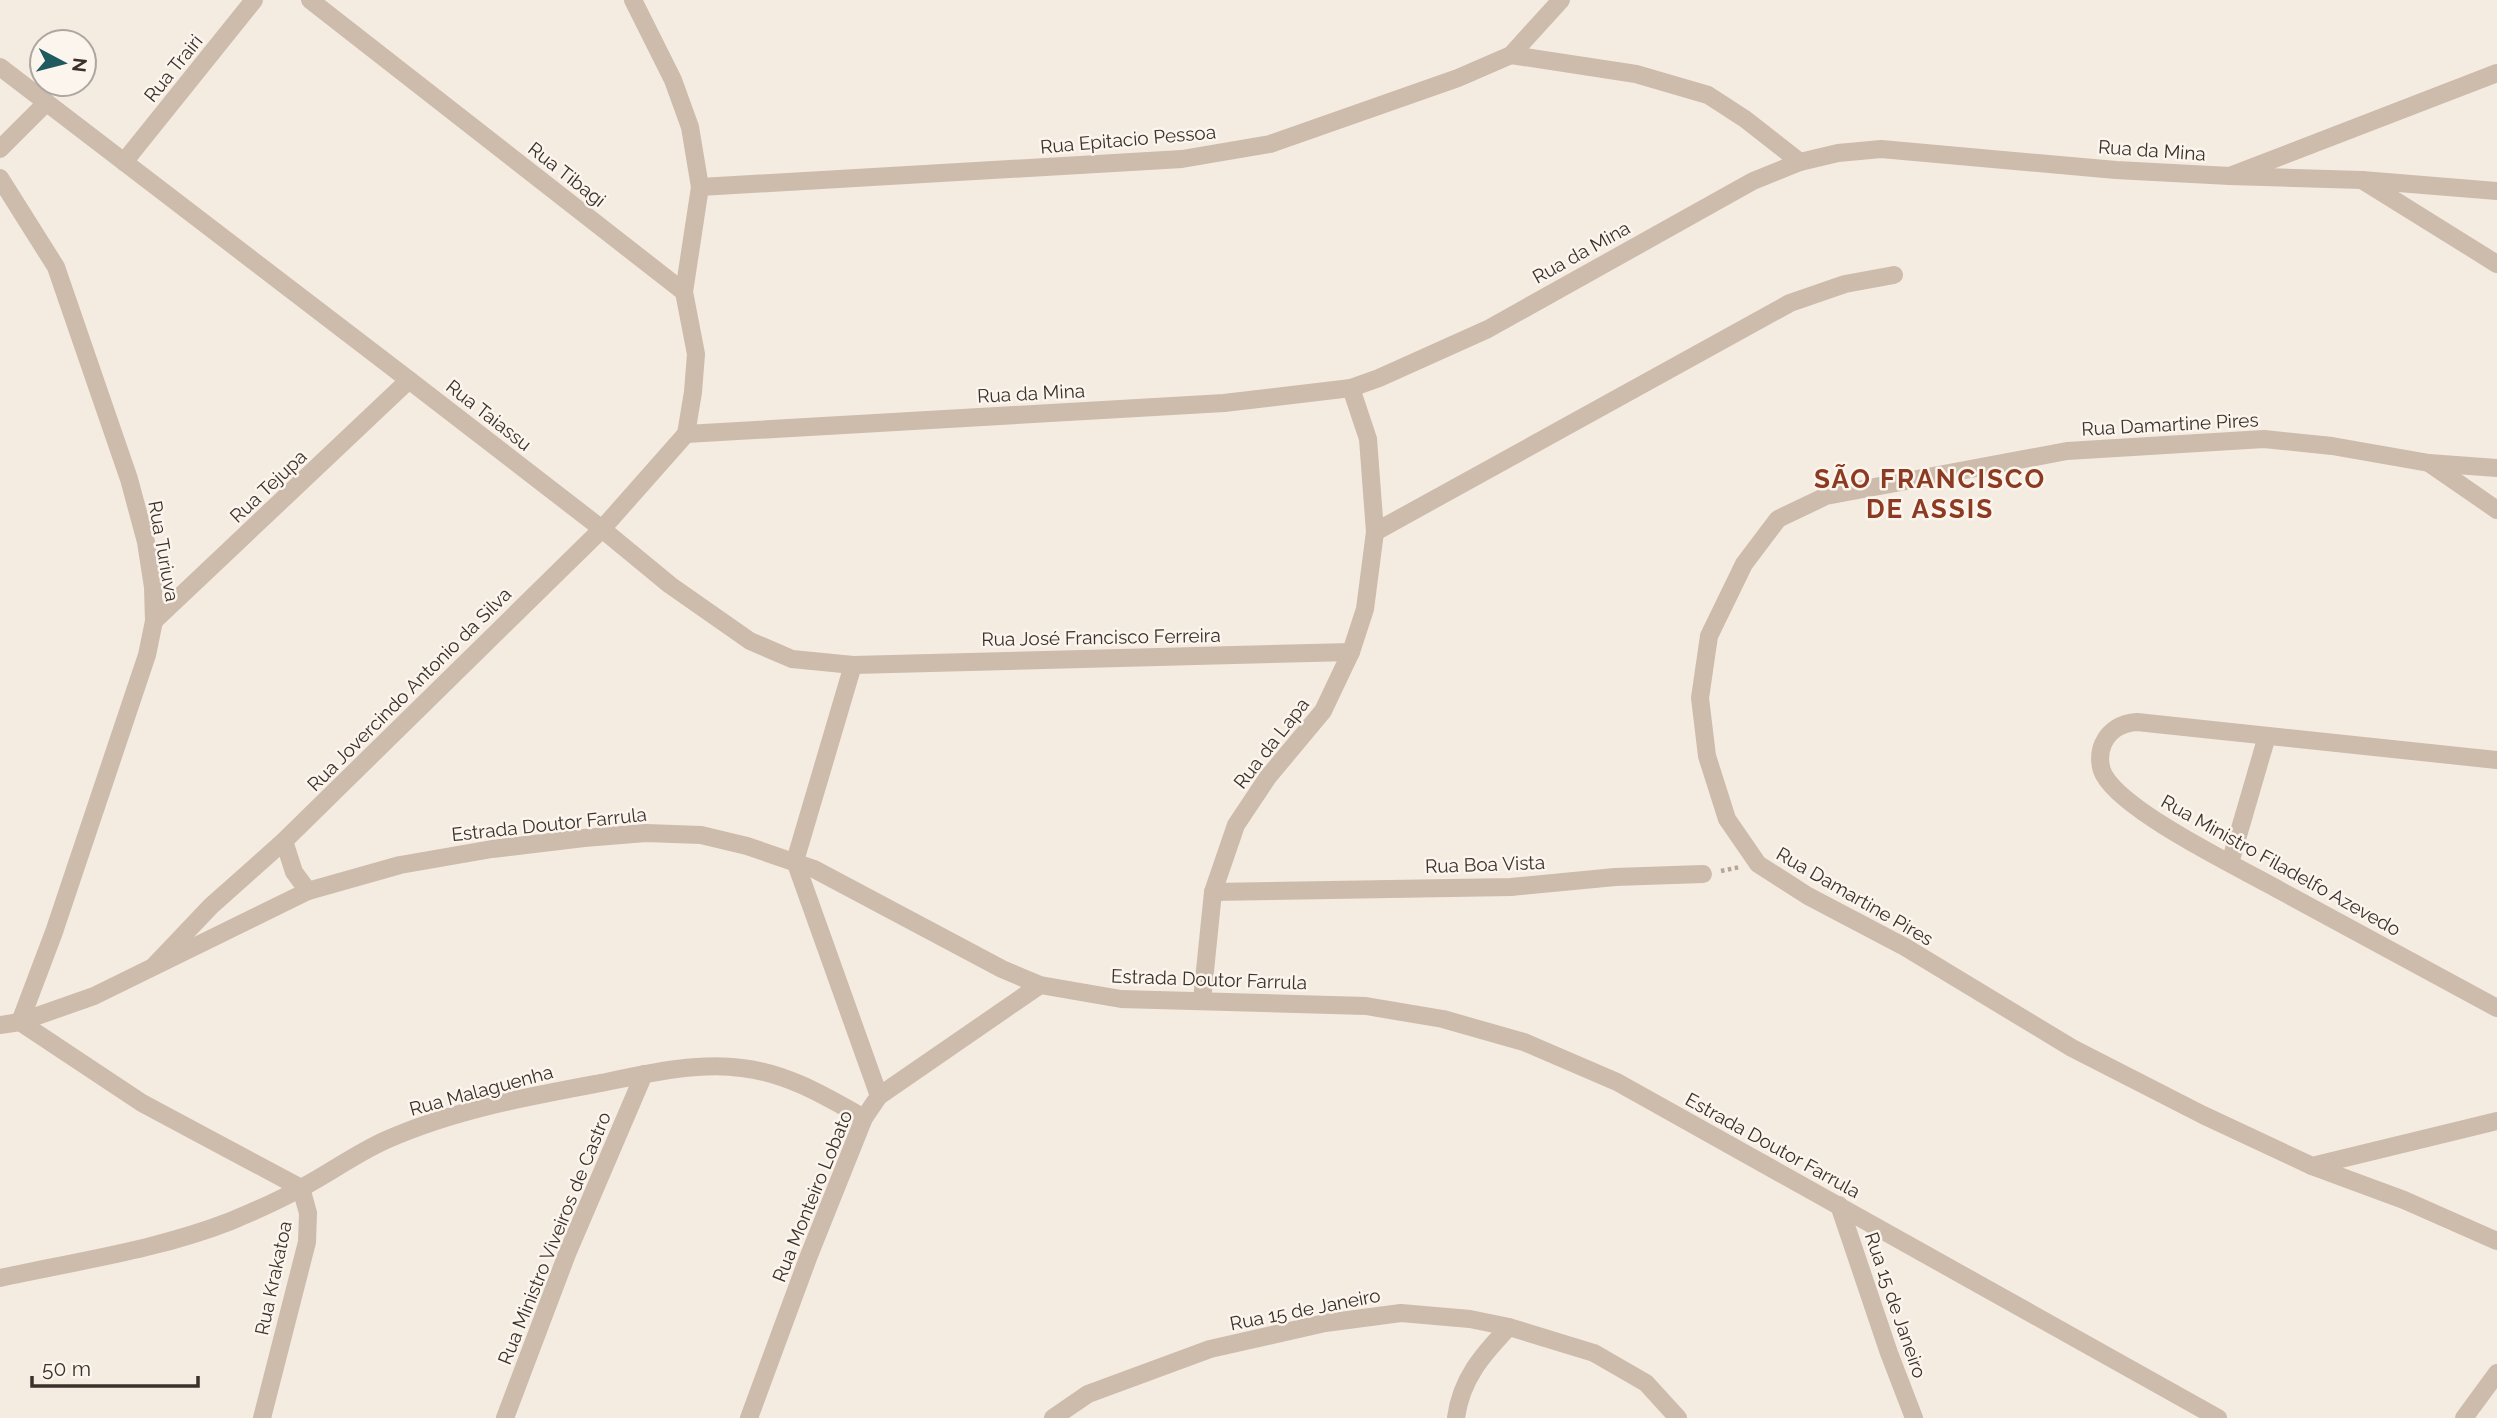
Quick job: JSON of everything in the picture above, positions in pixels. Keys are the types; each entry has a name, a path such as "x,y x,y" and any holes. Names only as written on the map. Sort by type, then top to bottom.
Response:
{"street":[{"name":"Rua Trairi","path":"120,160 254,0"},
{"name":"Rua Tibagi","path":"310,0 684,292"},
{"path":"633,0 673,80 690,127 700,187 684,292 696,354 686,434"},
{"name":"Rua Epitacio Pessoa","path":"700,187 1182,159 1270,144 1458,78 1511,55 1561,0"},
{"path":"1511,55 1636,74 1708,95 1745,119 1800,162"},
{"name":"Rua Taiassu","path":"0,67 602,529 670,585 750,641 792,659 853,665"},
{"path":"2230,176 2497,73"},
{"path":"0,149 46,103"},
{"name":"Rua da Mina","path":"686,434 1224,403 1351,388 1488,329 1753,181 1800,162 1838,153 1881,149 2116,170 2362,180 2497,191"},
{"name":"Rua Turiuva","path":"0,178 55,267 125,467 146,542 153,587 154,621 147,654 54,932 20,1022"},
{"path":"2362,180 2497,264"},
{"path":"1375,532 1790,303 1845,284 1894,275"},
{"name":"Rua Tejupa","path":"154,621 409,380"},
{"name":"Rua da Lapa","path":"1202,1000 1213,892 1236,825 1268,777 1323,711 1350,652 1365,609 1375,532 1368,439 1351,388"},
{"name":"Rua Jovercindo Antonio da Silva","path":"153,966 211,906 284,841 602,529 686,434"},
{"name":"Rua Damartine Pires","path":"2497,468 2429,463 2332,446 2264,439 2067,451 1889,482 1826,496 1778,519 1744,564 1709,636 1700,698 1707,756 1727,819 1758,864 1808,895 1905,947 2072,1048 2203,1115 2312,1166 2404,1200 2497,1241"},
{"path":"2429,463 2497,510"},
{"name":"Rua José Francisco Ferreira","path":"853,665 1350,652"},
{"path":"853,665 795,862 878,1096"},
{"name":"Rua Ministro Filadelfo Azevedo","path":"2497,761 2137,722 2116,728 2102,745 2099,758 2103,774 2115,788 2138,808 2198,846 2497,1008"},
{"path":"2230,863 2267,736"},
{"name":"Estrada Doutor Farrula","path":"0,1025 20,1022 94,996 309,891 400,866 492,849 646,833 701,835 747,846 795,862 856,891 1002,969 1040,985 1121,999 1366,1006 1443,1019 1524,1042 1617,1082 2218,1418"},
{"path":"284,841 294,872 309,891"},
{"name":"Rua Boa Vista","path":"1213,892 1511,887 1615,877 1703,874"},
{"name":"Rua Monteiro Lobato","path":"749,1418 808,1258 864,1118 878,1096 1040,985"},
{"path":"20,1022 142,1103 301,1188"},
{"name":"Rua Malaguenha","path":"0,1278 179,1240 233,1220 301,1188 382,1142 433,1120 520,1098 644,1074 712,1066 740,1067 765,1072 817,1092 864,1118"},
{"name":"Rua Ministro Viveiros de Castro","path":"505,1418 567,1254 644,1074"},
{"path":"2312,1166 2497,1121"},
{"name":"Rua Krakatoa","path":"262,1418 307,1242 308,1213 301,1188"},
{"name":"Rua 15 de Janeiro","path":"1839,1205 1914,1418"},
{"name":"Rua 15 de Janeiro","path":"1053,1418 1088,1394 1210,1349 1325,1323 1401,1312 1470,1319 1509,1327 1594,1353 1646,1383 1678,1418"},
{"path":"1456,1418 1458,1399 1467,1377 1486,1351 1509,1327"},
{"path":"2465,1418 2497,1373"}],"path":[{"path":"1703,874 1758,864"}],"district":[{"name":"SÃO FRANCISCO DE ASSIS","path":"1930,494"}]}
